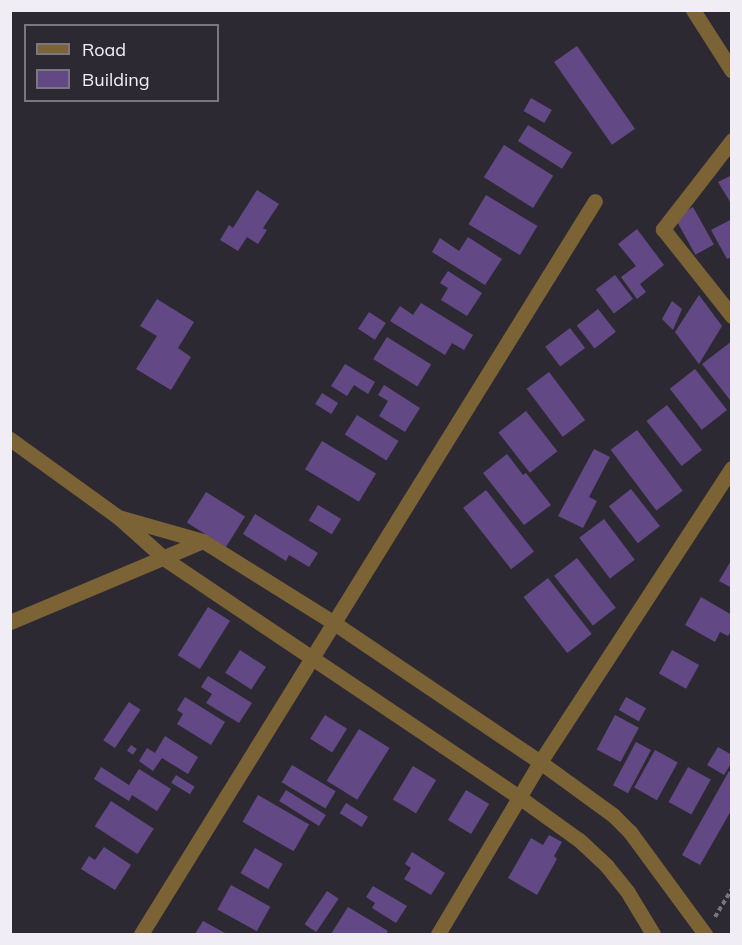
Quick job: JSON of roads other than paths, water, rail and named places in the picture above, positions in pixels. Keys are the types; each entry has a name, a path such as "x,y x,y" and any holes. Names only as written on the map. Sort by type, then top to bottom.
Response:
{"street":[{"path":"693,10 732,71"},
{"path":"732,140 663,229 732,316"},
{"path":"141,934 595,201"},
{"path":"10,439 118,517 165,559 313,657 579,840 607,866 627,891 653,934"},
{"path":"438,934 540,762 732,468"},
{"path":"118,517 203,541 334,623 540,762 613,815 630,832 705,934"},
{"path":"10,622 165,559 203,541"}]}
